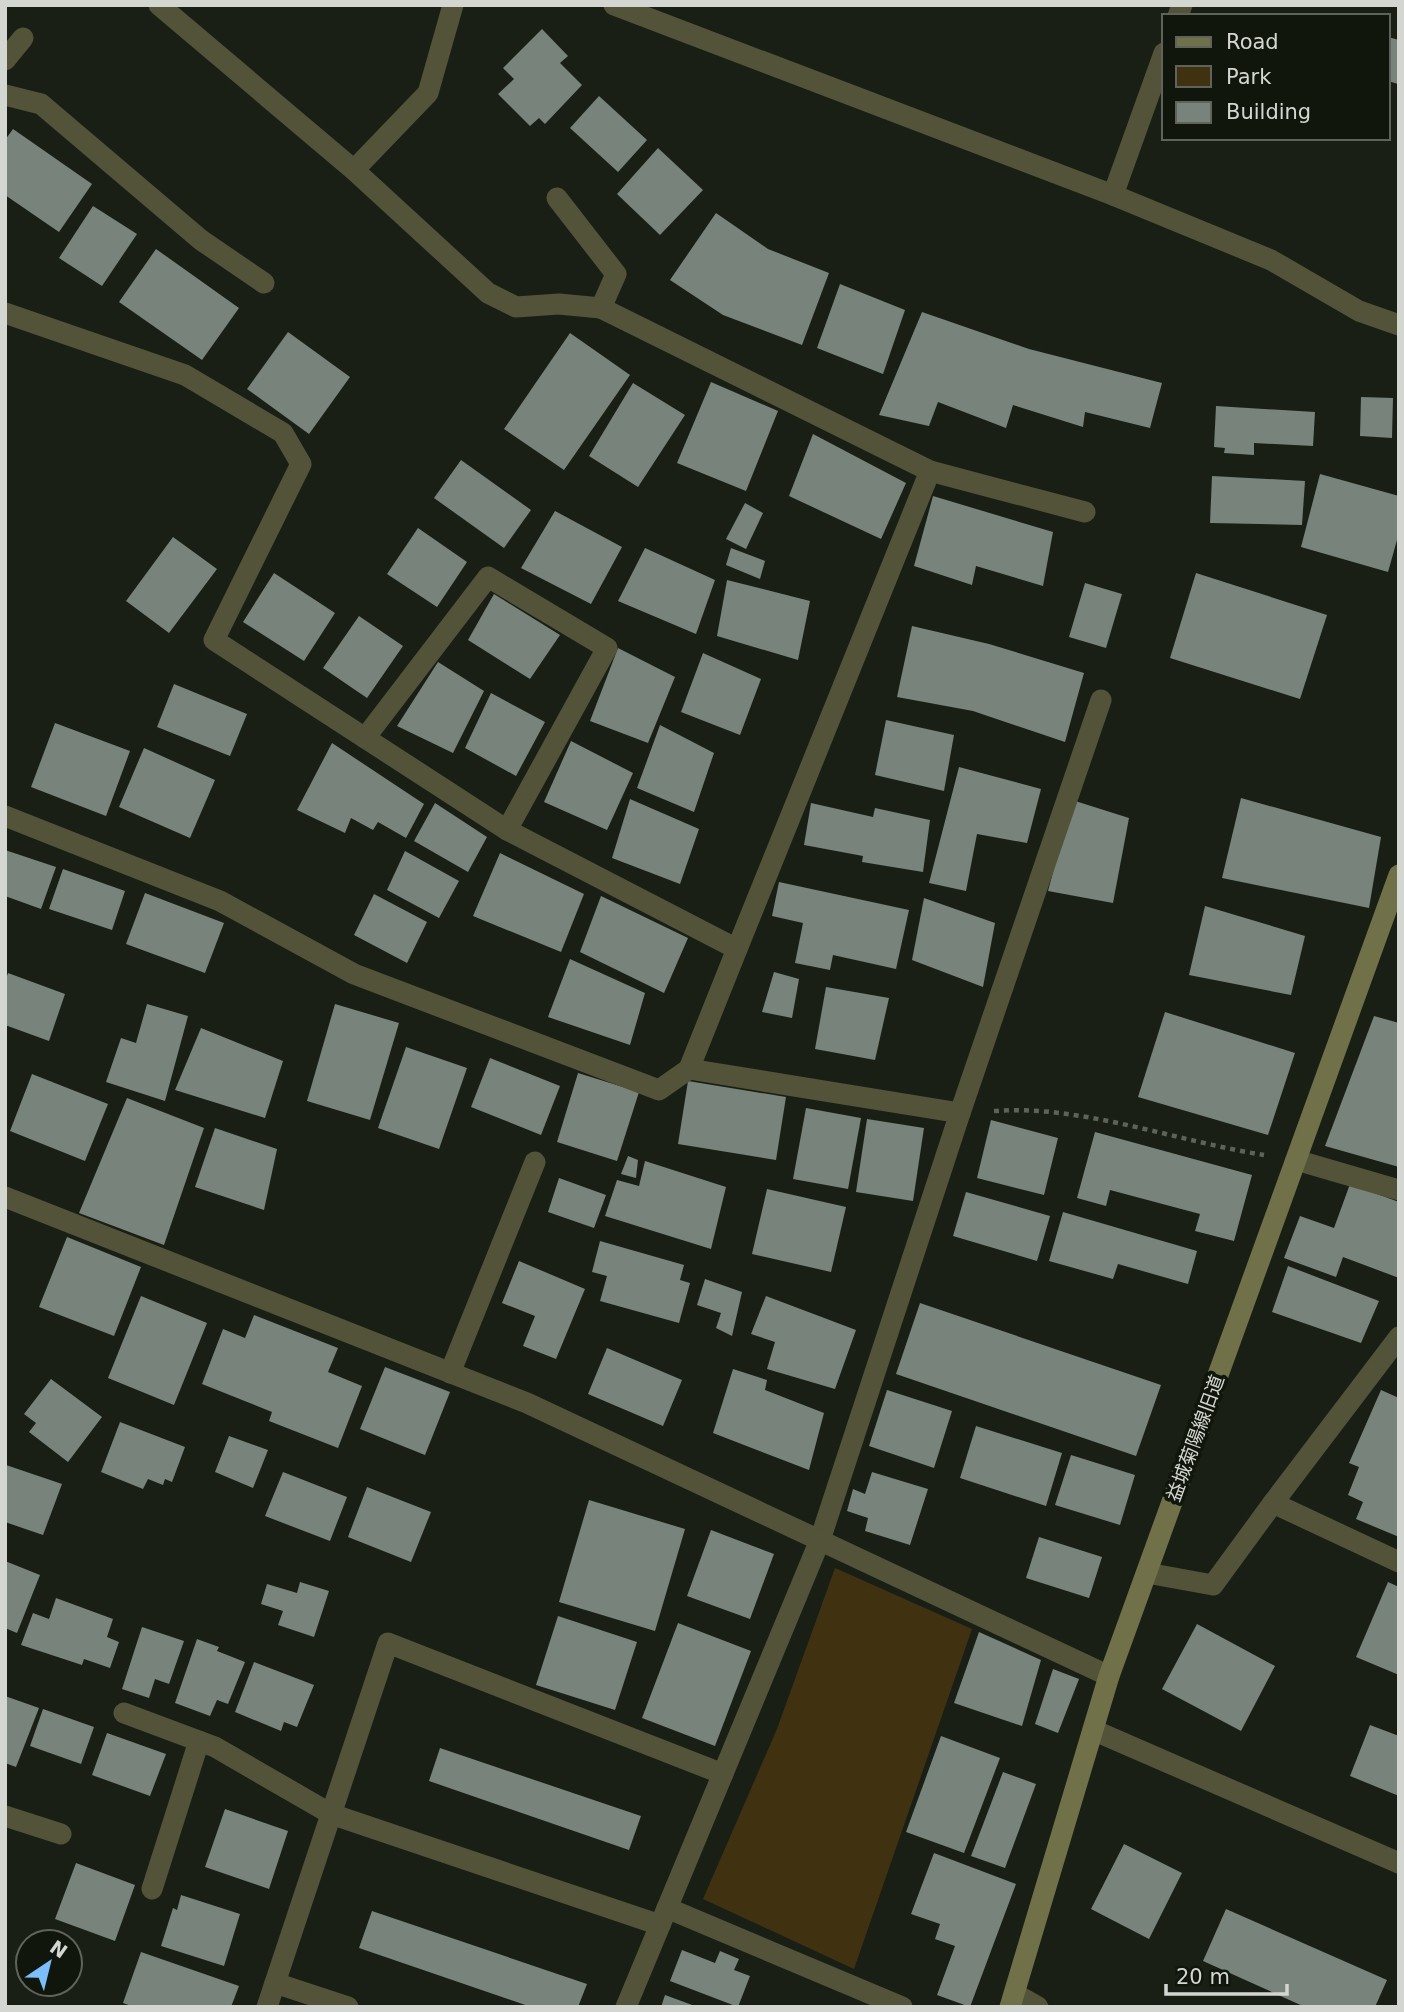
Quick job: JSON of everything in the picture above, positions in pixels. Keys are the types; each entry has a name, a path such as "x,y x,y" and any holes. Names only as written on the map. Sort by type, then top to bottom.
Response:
{"street":[{"path":"159,5 354,170 488,293 516,307 559,304 601,308 930,471 1085,512"},
{"path":"354,170 428,93 453,5"},
{"path":"614,5 1113,195 1271,260 1359,310 1399,325"},
{"path":"5,61 23,38"},
{"path":"1113,195 1162,59"},
{"path":"5,95 41,104 201,240 264,283"},
{"path":"557,198 616,274 601,308"},
{"path":"5,313 185,375 283,433 301,464 214,640 508,830 737,949"},
{"path":"5,816 220,901 354,974 659,1090 689,1069 930,471"},
{"path":"365,738 488,577 607,648 508,830"},
{"path":"626,2007 820,1540 960,1113 1101,700"},
{"name":"益城菊陽線旧道","path":"1012,2000 1109,1676 1399,875"},
{"path":"689,1069 960,1113"},
{"path":"1296,1160 1399,1190"},
{"path":"450,1373 536,1162"},
{"path":"5,1197 527,1403 1109,1676"},
{"path":"1147,1573 1213,1585 1399,1337"},
{"path":"1273,1503 1399,1562"},
{"path":"267,2007 388,1643 723,1774"},
{"path":"124,1713 199,1741 331,1814 663,1916 902,2007"},
{"path":"1093,1730 1399,1863"},
{"path":"152,1889 199,1741"},
{"path":"5,1816 61,1834"},
{"path":"275,1983 348,2007"},
{"path":"1012,2000 1038,2007"}],"path":[{"path":"960,1113 1019,1109 1137,1127 1245,1152 1296,1160"}],"green space":[{"path":"835,1568 972,1629 854,1969 703,1899 777,1729"}],"building":[{"path":"542,29 568,56 560,63 582,85 545,124 539,118 530,126 498,94 514,79 503,68"},
{"path":"1390,38 1399,40 1398,84 1390,82"},
{"path":"599,96 647,140 618,172 570,128"},
{"path":"13,129 92,184 59,232 5,195 5,140"},
{"path":"658,148 703,190 660,235 617,194"},
{"path":"93,206 137,234 102,286 59,258"},
{"path":"716,213 768,249 829,273 802,345 723,315 670,280"},
{"path":"156,249 239,308 202,360 119,302"},
{"path":"840,284 905,310 883,374 817,348"},
{"path":"922,312 1029,349 1162,383 1150,428 1085,412 1083,427 1013,405 1006,428 938,402 929,426 879,415"},
{"path":"288,332 350,377 309,434 247,389"},
{"path":"570,333 630,375 564,470 504,429"},
{"path":"711,382 778,411 746,491 677,463"},
{"path":"633,383 685,415 638,487 589,456"},
{"path":"1361,397 1393,398 1392,438 1360,436"},
{"path":"1216,406 1315,412 1313,446 1254,443 1254,455 1224,453 1225,448 1214,447"},
{"path":"813,434 906,483 881,539 789,496"},
{"path":"461,460 531,510 504,548 434,498"},
{"path":"1320,474 1399,496 1399,533 1388,572 1301,547"},
{"path":"1212,476 1305,481 1302,525 1210,523"},
{"path":"933,496 1053,532 1043,586 976,566 972,585 914,566"},
{"path":"745,503 763,513 746,549 726,539"},
{"path":"555,511 622,547 591,604 521,568"},
{"path":"418,528 467,562 437,607 387,574"},
{"path":"173,537 217,569 169,633 126,601"},
{"path":"645,548 715,580 696,634 618,601"},
{"path":"731,548 765,561 760,579 726,565"},
{"path":"274,573 335,613 304,661 243,622"},
{"path":"1196,573 1327,615 1300,699 1170,658"},
{"path":"727,580 810,601 798,660 717,636"},
{"path":"1085,583 1122,594 1106,648 1069,637"},
{"path":"494,594 560,635 530,679 468,640"},
{"path":"359,616 403,646 367,698 323,668"},
{"path":"912,626 989,644 1084,673 1065,742 973,711 897,697"},
{"path":"618,648 675,677 648,743 590,721"},
{"path":"703,653 761,679 740,735 681,712"},
{"path":"438,662 484,691 453,753 397,726"},
{"path":"174,684 247,714 230,756 157,727"},
{"path":"491,693 545,722 516,776 465,748"},
{"path":"886,720 954,735 944,791 875,775"},
{"path":"55,723 130,751 106,816 31,787"},
{"path":"660,725 714,753 694,812 637,788"},
{"path":"571,741 633,773 607,830 544,802"},
{"path":"332,743 424,804 406,838 378,822 373,830 351,818 345,833 297,810"},
{"path":"144,748 215,780 190,838 119,807"},
{"path":"959,767 1041,789 1027,843 977,834 966,891 929,883"},
{"path":"1241,798 1381,837 1369,908 1222,878"},
{"path":"630,799 699,829 680,884 612,858"},
{"path":"1072,800 1129,818 1113,903 1048,891"},
{"path":"435,803 487,837 468,872 414,841"},
{"path":"811,803 873,817 875,808 930,820 923,872 862,862 863,856 804,845"},
{"path":"5,850 56,867 41,909 5,896"},
{"path":"405,851 459,881 439,918 387,890"},
{"path":"500,853 584,894 561,952 473,916"},
{"path":"63,869 125,891 112,930 49,909"},
{"path":"779,882 909,910 896,969 833,955 830,970 795,963 803,923 772,916"},
{"path":"145,893 224,923 205,973 126,944"},
{"path":"374,894 427,922 407,963 354,935"},
{"path":"601,896 688,938 664,993 580,952"},
{"path":"924,898 995,923 983,987 912,960"},
{"path":"1205,906 1305,936 1291,995 1189,975"},
{"path":"570,959 645,993 630,1045 548,1017"},
{"path":"774,972 799,979 792,1018 762,1012"},
{"path":"8,973 65,994 49,1041 5,1025 5,982"},
{"path":"826,987 889,998 875,1060 815,1049"},
{"path":"147,1004 188,1016 165,1101 106,1082 121,1038 136,1043"},
{"path":"335,1004 399,1023 370,1120 307,1101"},
{"path":"1165,1012 1295,1053 1268,1135 1138,1097"},
{"path":"1374,1016 1399,1023 1399,1167 1325,1146"},
{"path":"201,1028 283,1061 265,1118 175,1090"},
{"path":"406,1047 467,1068 439,1149 378,1128"},
{"path":"490,1058 560,1086 541,1135 471,1107"},
{"path":"578,1073 639,1092 617,1161 557,1142"},
{"path":"32,1074 108,1104 85,1161 10,1131"},
{"path":"688,1081 786,1097 776,1160 678,1144"},
{"path":"127,1098 204,1128 164,1245 79,1213"},
{"path":"806,1108 861,1118 848,1189 793,1179"},
{"path":"867,1119 924,1128 913,1201 856,1192"},
{"path":"991,1120 1058,1138 1044,1195 977,1178"},
{"path":"215,1128 277,1149 264,1210 195,1187"},
{"path":"1095,1132 1252,1175 1234,1241 1195,1231 1200,1214 1110,1190 1106,1206 1077,1198"},
{"path":"628,1156 638,1160 636,1178 621,1174"},
{"path":"645,1161 726,1187 711,1249 605,1216 617,1180 639,1186"},
{"path":"559,1178 606,1195 594,1228 548,1212"},
{"path":"1350,1184 1399,1202 1399,1278 1343,1257 1336,1277 1284,1258 1300,1216 1334,1228"},
{"path":"767,1189 846,1207 831,1272 752,1254"},
{"path":"966,1192 1050,1216 1037,1261 953,1236"},
{"path":"1063,1212 1197,1251 1188,1284 1118,1264 1113,1279 1049,1261"},
{"path":"67,1237 141,1267 114,1336 39,1307"},
{"path":"600,1241 684,1265 680,1280 690,1283 679,1323 600,1301 607,1276 592,1272"},
{"path":"519,1261 585,1289 556,1359 523,1346 535,1316 502,1303"},
{"path":"1288,1266 1379,1301 1361,1343 1272,1312"},
{"path":"705,1279 742,1292 732,1336 716,1328 721,1313 697,1305"},
{"path":"141,1296 207,1323 174,1405 108,1378"},
{"path":"766,1296 856,1330 835,1389 767,1369 775,1342 751,1334"},
{"path":"920,1303 1161,1385 1136,1456 896,1374"},
{"path":"254,1315 338,1348 328,1372 362,1386 338,1448 269,1421 272,1412 202,1384 223,1329 245,1338"},
{"path":"607,1348 682,1380 663,1426 588,1394"},
{"path":"385,1367 450,1392 425,1455 360,1429"},
{"path":"733,1369 767,1380 765,1390 824,1413 809,1470 713,1433"},
{"path":"51,1379 102,1417 68,1462 29,1432 36,1423 24,1414"},
{"path":"887,1390 952,1411 934,1468 869,1446"},
{"path":"1381,1390 1399,1398 1399,1537 1356,1519 1363,1502 1348,1495 1359,1467 1349,1463"},
{"path":"120,1422 185,1447 172,1482 165,1479 163,1485 148,1479 143,1489 101,1472"},
{"path":"976,1426 1062,1453 1046,1506 960,1478"},
{"path":"229,1436 268,1450 253,1488 215,1472"},
{"path":"1071,1455 1135,1475 1120,1525 1055,1505"},
{"path":"6,1465 62,1484 43,1535 5,1522"},
{"path":"283,1472 347,1497 330,1541 265,1516"},
{"path":"872,1472 928,1489 910,1545 865,1531 868,1518 847,1511 853,1489 865,1494"},
{"path":"367,1487 431,1512 411,1562 348,1537"},
{"path":"589,1500 685,1529 655,1631 559,1602"},
{"path":"711,1530 774,1554 750,1619 687,1596"},
{"path":"1039,1537 1102,1557 1089,1598 1026,1578"},
{"path":"5,1561 40,1575 17,1633 5,1628"},
{"path":"300,1582 329,1591 314,1637 278,1625 283,1611 261,1604 267,1584 297,1593"},
{"path":"1388,1582 1399,1587 1399,1675 1356,1657"},
{"path":"56,1598 113,1619 107,1637 119,1642 110,1668 84,1659 82,1665 21,1645 33,1613 49,1619"},
{"path":"558,1616 637,1642 615,1710 536,1685"},
{"path":"678,1623 751,1651 715,1746 642,1718"},
{"path":"1197,1624 1275,1666 1241,1731 1162,1689"},
{"path":"142,1627 184,1641 169,1684 155,1679 149,1698 122,1689"},
{"path":"979,1632 1041,1660 1022,1726 954,1703"},
{"path":"197,1639 219,1647 217,1651 245,1662 228,1704 217,1700 210,1716 175,1703"},
{"path":"254,1662 314,1685 297,1727 284,1722 281,1731 235,1712"},
{"path":"1053,1669 1079,1679 1058,1733 1035,1724"},
{"path":"5,1696 39,1708 16,1767 5,1763"},
{"path":"43,1709 94,1727 81,1764 30,1746"},
{"path":"1370,1725 1399,1736 1399,1796 1350,1776"},
{"path":"107,1733 166,1754 150,1796 92,1775"},
{"path":"941,1736 1000,1758 964,1853 906,1832"},
{"path":"440,1748 641,1816 629,1850 429,1781"},
{"path":"1003,1772 1036,1784 1005,1868 971,1856"},
{"path":"225,1809 288,1831 269,1889 205,1867"},
{"path":"1124,1844 1182,1873 1149,1939 1091,1909"},
{"path":"934,1853 1016,1884 970,2007 937,1995 955,1946 935,1939 940,1924 911,1914"},
{"path":"76,1863 135,1885 115,1941 55,1919"},
{"path":"181,1895 240,1914 224,1966 161,1946 173,1908 177,1910"},
{"path":"1226,1909 1387,1980 1375,2007 1305,2007 1203,1961"},
{"path":"372,1911 587,1984 578,2007 531,2007 359,1948"},
{"path":"682,1950 715,1963 720,1951 739,1959 734,1970 750,1976 738,2007 670,1981"},
{"path":"141,1952 239,1986 231,2007 134,2007 123,2003"},
{"path":"665,1995 695,2006 695,2007 661,2007"}]}
